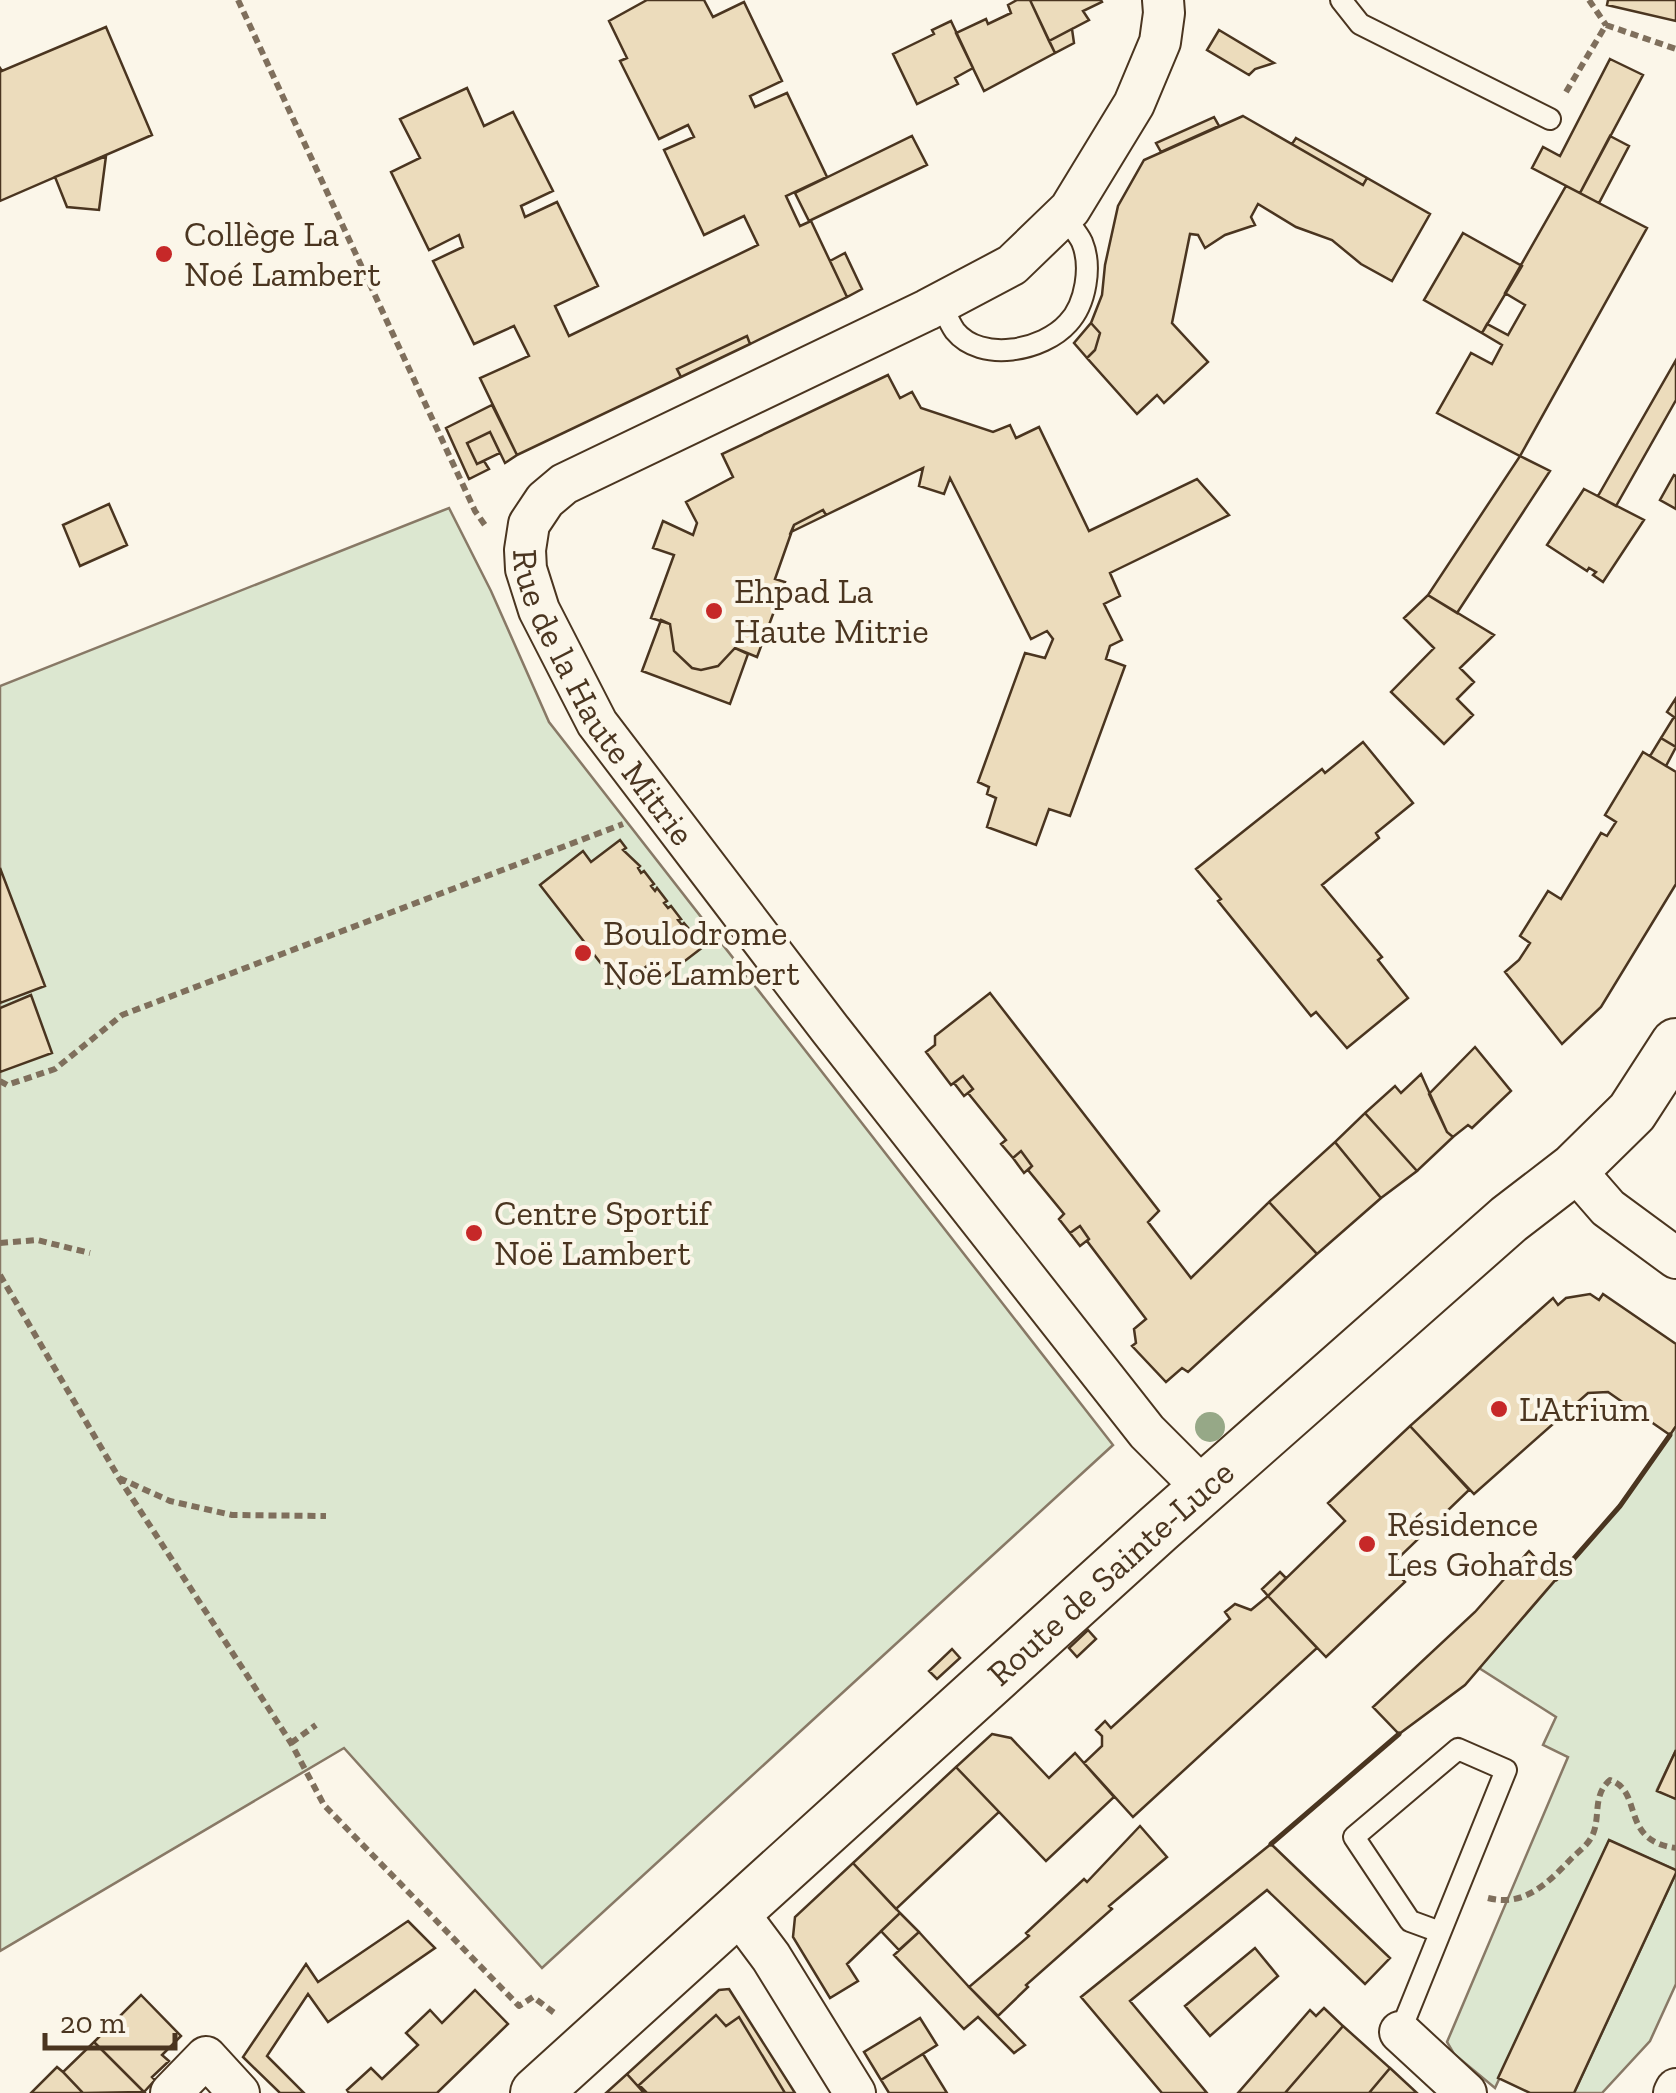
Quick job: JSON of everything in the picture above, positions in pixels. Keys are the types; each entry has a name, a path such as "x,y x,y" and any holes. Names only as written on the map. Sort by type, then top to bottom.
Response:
{"street":[{"name":"Rue de la Haute Mitrie","path":"1163,0 1160,42 1150,72 1108,149 1064,216 1012,266 576,477 535,512 524,550 539,610 597,723 830,1030 1147,1432 1204,1489"},
{"name":"Route de Sainte-Luce","path":"536,2093 1204,1489 1509,1219 1574,1169 1632,1112 1676,1044"},
{"path":"1574,1169 1608,1208 1676,1258"},
{"path":"736,1910 771,1957 855,2093"},
{"path":"1400,2032 1466,2093"},
{"path":"171,2093 206,2057 239,2093"}],"lane":[{"path":"1340,0 1360,24 1550,119"},
{"path":"941,302 954,330 970,344 994,350 1022,348 1050,338 1070,322 1080,305 1087,278 1082,242 1064,216"},
{"path":"1400,2032 1506,1770 1458,1750 1354,1837 1410,1921 1440,1932"}],"path":[{"path":"238,0 475,511 491,534"},
{"path":"1588,0 1606,25 1676,49"},
{"path":"1550,119 1606,25"},
{"path":"0,1081 7,1085 55,1069 122,1014 628,822 655,798"},
{"path":"0,1243 37,1240 90,1253"},
{"path":"0,1275 119,1478 291,1743 315,1791 342,1826 519,2006 533,1996 540,2005 595,2038"},
{"path":"119,1478 170,1501 232,1515 326,1516"},
{"path":"291,1743 316,1725"},
{"path":"1457,1891 1499,1901 1526,1897 1549,1882 1591,1838 1598,1795 1610,1780 1626,1793 1644,1837 1676,1848"}],"green space":[{"name":"Centre Sportif Noë Lambert","path":"449,508 549,722 1113,1445 542,1968 344,1748 0,1951 0,686"},
{"path":"1676,1426 1676,1750 1657,1790 1676,1799 1676,1870 1609,1841 1495,2088 1454,2054 1447,2042 1568,1757 1543,1745 1556,1717 1479,1668 1620,1506"},
{"path":"1676,1873 1676,1984 1650,2041 1602,2093 1574,2093"}],"building":[{"path":"647,0 704,0 713,17 744,2 782,81 750,96 755,107 787,93 827,177 786,196 800,226 811,221 847,297 750,344 747,336 677,369 681,377 517,455 480,378 529,356 514,326 474,344 433,261 463,247 459,235 429,250 391,172 420,158 400,119 467,88 484,126 513,112 553,191 521,206 525,217 557,202 598,286 555,306 569,336 758,245 744,216 704,235 664,150 694,137 688,125 659,139 620,61 627,58 609,21"},
{"path":"1030,0 1055,53 984,91 956,33 1011,13 1008,5"},
{"path":"1030,0 1102,2 1083,11 1089,20 1049,41"},
{"path":"1608,0 1676,0 1676,21 1607,5"},
{"path":"951,21 973,68 955,78 958,84 917,104 893,54"},
{"path":"106,27 152,135 0,201 0,68 2,71"},
{"path":"1072,29 1074,43 1055,53 1049,41"},
{"path":"1219,30 1274,63 1249,75 1207,50"},
{"path":"1610,59 1643,75 1580,193 1532,168 1543,147 1560,156"},
{"path":"1243,116 1363,185 1367,178 1430,214 1392,281 1361,264 1332,240 1296,227 1258,204 1251,217 1255,225 1225,235 1205,248 1198,235 1190,234 1172,323 1208,362 1164,403 1157,395 1137,414 1087,358 1095,350 1100,333 1091,323 1102,295 1118,206 1144,160"},
{"path":"1214,117 1219,126 1161,152 1156,143"},
{"path":"912,136 927,165 809,221 795,193"},
{"path":"1610,136 1629,146 1599,203 1580,193"},
{"path":"1296,138 1367,178 1363,185 1292,144"},
{"path":"106,156 99,210 67,207 55,177"},
{"path":"1566,186 1647,228 1520,456 1437,413 1471,353 1492,364 1502,345 1482,333 1487,324 1508,335 1525,305 1505,293"},
{"path":"1463,233 1522,266 1482,333 1424,300"},
{"path":"845,253 862,289 847,297 830,261"},
{"path":"1091,323 1100,333 1095,350 1087,358 1074,343"},
{"path":"747,336 750,344 681,377 677,369"},
{"path":"1676,360 1676,400 1616,506 1598,496"},
{"name":"Ehpad La Haute Mitrie","path":"888,375 900,398 912,392 921,408 993,432 1010,425 1016,438 1039,427 1089,531 1197,479 1229,515 1110,573 1120,596 1104,604 1122,640 1110,646 1106,659 1125,666 1070,816 1049,809 1036,845 987,827 996,798 987,794 989,787 978,782 1025,653 1045,658 1053,639 1047,631 1031,639 950,478 944,494 919,486 923,468 826,515 823,510 794,525 775,579 785,582 757,657 735,648 718,666 692,668 674,651 670,624 651,618 674,555 653,548 663,521 693,535 697,523 686,502 733,477 722,454"},
{"path":"492,405 517,455 505,463 490,432 467,443 477,464 484,461 489,469 469,479 446,428"},
{"path":"490,432 500,453 477,464 467,443"},
{"path":"1520,456 1550,471 1457,613 1428,595"},
{"path":"1676,476 1676,509 1660,500"},
{"path":"1584,489 1644,520 1603,582 1593,575 1596,572 1589,568 1587,571 1547,545"},
{"path":"109,504 127,545 80,566 63,525"},
{"path":"823,510 826,515 791,532 794,525"},
{"path":"1428,595 1494,635 1460,668 1474,682 1457,699 1473,715 1444,744 1391,692 1434,648 1404,618"},
{"path":"661,620 670,624 674,651 692,668 718,666 735,648 748,654 730,704 642,671"},
{"path":"1676,698 1676,747 1661,738 1674,717 1667,712"},
{"path":"1661,738 1676,747 1666,766 1650,756"},
{"path":"1363,742 1413,803 1376,833 1379,838 1322,885 1382,957 1378,960 1408,998 1347,1048 1316,1012 1311,1016 1196,869 1322,769 1325,773"},
{"path":"1643,752 1676,772 1676,884 1601,1007 1562,1044 1505,972 1530,943 1520,936 1548,891 1561,899 1601,833 1607,836 1616,822 1605,815"},
{"path":"620,840 626,848 623,850 667,901 664,903 668,908 671,906 682,925 695,936 692,938 703,947 660,980 648,965 620,988 540,885 583,851 591,862"},
{"path":"0,868 45,986 0,1003"},
{"path":"990,993 1159,1211 1148,1222 1191,1278 1269,1202 1317,1254 1188,1372 1182,1368 1166,1382 1132,1346 1136,1343 1134,1329 1146,1319 1080,1226 1070,1233 1059,1219 1064,1214 1028,1170 1032,1166 1021,1151 1013,1158 1001,1144 1006,1140 968,1093 973,1089 963,1076 951,1085 926,1052 935,1045 935,1036"},
{"path":"31,995 52,1053 0,1072 0,1008"},
{"path":"1475,1047 1511,1091 1472,1128 1468,1125 1453,1137 1429,1094"},
{"path":"1421,1074 1447,1132 1453,1137 1417,1171 1365,1113 1395,1086 1401,1093"},
{"path":"963,1076 973,1089 964,1096 954,1083"},
{"path":"1365,1113 1417,1171 1381,1198 1335,1142"},
{"path":"1335,1142 1381,1198 1317,1254 1269,1202"},
{"path":"1021,1151 1032,1166 1024,1173 1013,1158"},
{"path":"1080,1226 1089,1239 1080,1246 1070,1233"},
{"name":"L'Atrium","path":"1590,1294 1599,1300 1603,1294 1676,1344 1676,1426 1670,1435 1608,1392 1588,1393 1474,1494 1410,1426 1553,1298 1558,1305 1566,1298"},
{"name":"Résidence Les Gohards","path":"1410,1426 1469,1490 1390,1566 1405,1582 1326,1657 1268,1596 1345,1521 1328,1503"},
{"path":"1529,1551 1556,1579 1465,1685 1399,1734 1373,1707 1475,1612"},
{"path":"1280,1572 1286,1578 1268,1596 1262,1589"},
{"path":"1268,1596 1317,1648 1133,1817 1084,1763 1102,1746 1102,1736 1096,1730 1105,1721 1111,1728 1230,1619 1225,1612 1235,1604 1251,1610"},
{"path":"1088,1630 1096,1639 1077,1657 1069,1648"},
{"path":"952,1649 960,1658 937,1679 929,1671"},
{"path":"992,1734 1011,1738 1049,1778 1075,1753 1114,1797 1046,1861 956,1767"},
{"path":"1676,1750 1676,1799 1657,1791"},
{"path":"956,1767 999,1812 896,1909 853,1863"},
{"path":"1140,1826 1167,1857 1109,1906 1112,1909 1026,1985 998,2016 969,1987 1029,1936 1026,1933 1084,1879 1087,1882"},
{"path":"1609,1840 1676,1873 1574,2093 1530,2093 1498,2078"},
{"path":"1271,1844 1390,1958 1365,1984 1267,1890 1130,2001 1207,2093 1162,2093 1081,1997"},
{"path":"853,1863 900,1913 847,1964 858,1981 830,1998 793,1937 795,1917"},
{"path":"900,1913 919,1932 899,1950 881,1931"},
{"path":"408,1921 435,1948 328,2022 308,1994 267,2056 304,2093 280,2093 243,2057 306,1964 318,1982"},
{"path":"919,1932 1025,2045 1014,2053 978,2017 964,2029 894,1955"},
{"path":"1255,1948 1278,1976 1210,2036 1185,2006"},
{"path":"729,1989 795,2093 644,2093 627,2074 719,1990"},
{"path":"475,1990 508,2024 437,2093 349,2093 347,2090 371,2068 382,2079 418,2045 406,2033 430,2010 442,2023"},
{"path":"141,1995 181,2036 162,2055 169,2061 152,2077 155,2080 144,2092 94,2042"},
{"path":"1324,2008 1343,2026 1285,2093 1238,2093 1310,2010 1316,2016"},
{"path":"716,2015 726,2026 739,2017 785,2093 647,2093 639,2085"},
{"path":"920,2018 937,2045 881,2080 864,2052"},
{"path":"1343,2026 1390,2068 1369,2093 1285,2093"},
{"path":"94,2042 144,2092 83,2093 63,2072"},
{"path":"923,2054 947,2093 889,2093 881,2080"},
{"path":"57,2067 83,2093 31,2093"},
{"path":"1390,2068 1417,2093 1369,2093"},
{"path":"627,2074 644,2093 606,2093"}],"wall":[{"path":"1556,1579 1620,1506 1670,1435"},
{"path":"1271,1844 1399,1734"}],"place":[{"name":"Collège La Noé Lambert","path":"164,254"},
{"name":"Ehpad La Haute Mitrie","path":"714,611"},
{"name":"Boulodrome Noë Lambert","path":"583,953"},
{"name":"Centre Sportif Noë Lambert","path":"474,1233"},
{"name":"L'Atrium","path":"1499,1409"},
{"name":"Résidence Les Gohards","path":"1367,1544"}]}
